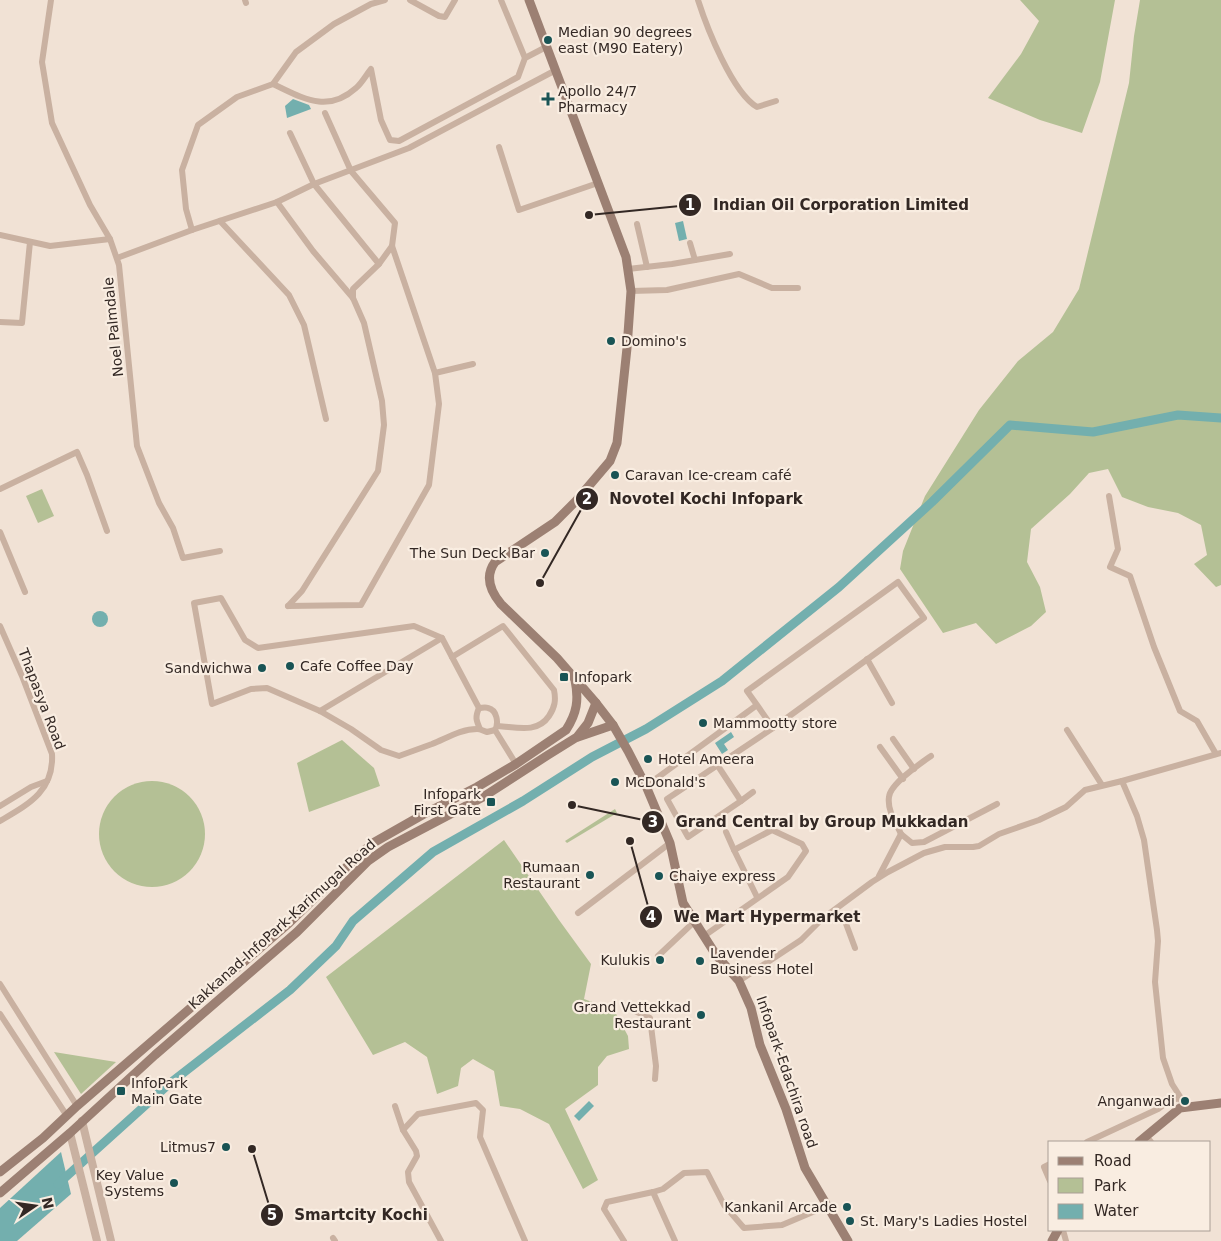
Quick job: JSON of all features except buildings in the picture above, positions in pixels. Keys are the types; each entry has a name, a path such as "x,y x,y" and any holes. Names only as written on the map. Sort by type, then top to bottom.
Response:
{"main road":[{"path":"529,0 548,46 626,257 631,291 617,443 610,461 562,515 536,536 495,562 490,569 489,576 494,596 557,658 596,703"},
{"name":"Kakkanad-InfoPark-Karimugal Road","path":"0,1172 43,1138 77,1106 289,923 360,853 382,838 516,764 566,730 577,708 578,696 575,680"},
{"name":"Kakkanad-InfoPark-Karimugal Road","path":"0,1193 297,932 368,861 388,847 483,797 577,737 588,723 596,703"},
{"name":"Infopark-Edachira road","path":"596,703 614,727 646,786 670,843 683,903 716,955 739,981 751,1008 760,1045 786,1109 805,1168 848,1241"},
{"path":"577,737 614,727"},
{"path":"441,805 446,816"},
{"path":"1149,1139 1180,1108 1221,1103"}],"street":[{"name":"Noel Palmdale","path":"51,0 42,62 52,123 90,205 110,239 117,258 124,307 137,446 159,503 173,528 183,558 220,550"},
{"path":"192,230 186,209 182,170 198,125 237,97 273,84 296,52 334,24 371,4 385,0"},
{"path":"410,0 439,16 445,17 455,0"},
{"path":"501,0 525,58"},
{"path":"698,0 718,52 741,92 757,107 776,101"},
{"path":"273,84 310,101 336,102 357,88 371,70 381,120 390,140 399,141 518,77 525,58 548,46"},
{"path":"117,258 192,230 277,202 314,184 409,148 556,70"},
{"path":"277,202 313,251 353,298 364,323 382,400 384,425 378,471 302,591 288,606 361,605 429,485 439,404 435,373 392,246 395,223 351,171 325,113"},
{"path":"290,133 314,184 379,264"},
{"path":"499,147 519,210 598,184"},
{"path":"220,221 289,295 304,325 326,419"},
{"path":"637,224 647,267"},
{"path":"0,235 50,246 110,239"},
{"path":"0,322 22,323 30,242"},
{"path":"690,243 695,260"},
{"path":"353,298 353,288 379,264 392,246"},
{"path":"628,269 730,254"},
{"path":"631,291 667,290 739,274 772,288 798,288"},
{"path":"435,373 473,364"},
{"path":"0,489 77,452 107,531"},
{"path":"739,981 801,940 822,919 879,877 924,853 945,847 979,846 999,834 1052,814 1070,804 1085,790 1218,753 1197,721 1180,711 1154,647 1130,576 1110,567 1118,549 1109,496"},
{"path":"0,532 25,592"},
{"path":"754,792 688,837 667,799 774,728 924,618 898,582 747,691 774,728"},
{"path":"452,657 503,626 554,690 556,699 553,710 544,723 537,726 526,729 496,728 488,732 480,728 469,730 448,736 399,756 381,750 351,729 320,711 267,688 251,689 212,704 194,603 221,598 245,640 258,648 414,626 442,638 452,657 479,708"},
{"name":"Thapasya Road","path":"0,626 22,676 52,754 52,767 39,796 0,821"},
{"path":"320,711 442,638"},
{"path":"867,659 892,703"},
{"path":"646,786 757,705"},
{"path":"479,708 488,708 494,712 497,719 496,728 516,764"},
{"path":"479,708 476,720 480,728"},
{"path":"1067,730 1102,785"},
{"path":"893,739 914,769"},
{"path":"880,747 903,779"},
{"path":"931,756 893,787 888,796 890,812 901,834 912,843 924,842 997,804"},
{"path":"718,766 742,801"},
{"path":"0,806 32,787 47,781"},
{"path":"1122,781 1137,816 1144,840 1157,936 1155,982 1163,1058 1172,1084 1181,1098 1180,1108"},
{"path":"704,936 788,877 806,851 802,844 772,830 734,850"},
{"path":"726,832 757,897"},
{"path":"879,877 901,834"},
{"path":"578,912 670,843"},
{"path":"834,911 845,920 855,948"},
{"path":"658,956 695,921"},
{"path":"0,984 77,1106"},
{"path":"628,1008 650,1018 656,1066 655,1079"},
{"path":"0,1014 67,1116"},
{"path":"1090,1141 1158,1109 1170,1100 1181,1098"},
{"path":"403,1130 418,1114 476,1103 483,1110 480,1137 525,1241"},
{"path":"395,1106 403,1130 417,1156 408,1172 409,1182 441,1241"},
{"path":"82,1121 111,1241"},
{"path":"70,1133 96,1238"},
{"path":"1048,1165 1044,1167 1048,1176"},
{"path":"624,1241 604,1208 608,1202 654,1192 684,1173 707,1172 724,1205 744,1228 782,1225 827,1206"},
{"path":"654,1192 675,1241"}],"green space":[{"path":"1020,0 1115,0 1100,82 1082,133 1040,120 988,98 1021,54 1039,21"},
{"path":"1140,0 1221,0 1221,585 1216,587 1194,564 1207,555 1201,525 1178,513 1148,507 1122,497 1108,469 1089,473 1070,494 1031,529 1027,562 1040,587 1046,612 1031,626 996,644 976,623 943,633 900,569 903,551 925,496 979,410 1018,361 1053,332 1079,289 1129,83"},
{"path":"42,489 54,516 38,523 26,496"},
{"path":"342,740 374,768 380,786 309,812 297,763"},
{"path":"152,781 172,785 189,797 201,814 205,834 201,854 189,871 172,883 152,887 132,883 115,871 103,854 99,834 103,814 115,797 132,785"},
{"path":"615,809 617,813 567,843 565,841"},
{"path":"504,840 591,964 584,999 614,1010 628,1036 629,1049 607,1056 598,1067 598,1085 565,1109 598,1180 583,1189 549,1124 520,1109 500,1106 494,1071 473,1059 461,1068 458,1086 437,1094 427,1057 405,1042 373,1055 326,977"},
{"path":"54,1052 116,1062 81,1094"}],"water":[{"path":"293,99 309,105 311,109 287,118 285,106"},
{"path":"683,221 687,239 679,241 675,223"},
{"path":"100,611 106,613 108,619 106,625 100,627 94,625 92,619 94,613"},
{"path":"731,732 734,737 724,744 728,750 722,754 715,743"},
{"path":"589,1101 594,1106 579,1121 574,1116"},
{"path":"61,1152 71,1194 17,1241 0,1241 0,1208"}],"waterway":[{"path":"58,1184 169,1084 290,990 336,946 353,921 433,852 523,801 592,757 646,729 722,681 839,587 932,502 1010,425 1093,432 1178,415 1221,418"}],"place":[{"name":"Median 90 degrees east (M90 Eatery)","path":"548,40"},
{"name":"Apollo 24/7 Pharmacy","path":"548,99"},
{"name":"Indian Oil Corporation Limited","path":"589,215"},
{"name":"Domino's","path":"611,341"},
{"name":"Caravan Ice-cream café","path":"615,475"},
{"name":"The Sun Deck Bar","path":"545,553"},
{"name":"Novotel Kochi Infopark","path":"540,583"},
{"name":"Cafe Coffee Day","path":"290,666"},
{"name":"Sandwichwa","path":"262,668"},
{"name":"Infopark","path":"564,677"},
{"name":"Mammootty store","path":"703,723"},
{"name":"Hotel Ameera","path":"648,759"},
{"name":"McDonald's","path":"615,782"},
{"name":"Infopark First Gate","path":"491,802"},
{"name":"Grand Central by Group Mukkadan","path":"572,805"},
{"name":"We Mart Hypermarket","path":"630,841"},
{"name":"Rumaan Restaurant","path":"590,875"},
{"name":"Chaiye express","path":"659,876"},
{"name":"Kulukis","path":"660,960"},
{"name":"Lavender Business Hotel","path":"700,961"},
{"name":"Grand Vettekkad Restaurant","path":"701,1015"},
{"name":"InfoPark Main Gate","path":"121,1091"},
{"name":"Anganwadi","path":"1185,1101"},
{"name":"Litmus7","path":"226,1147"},
{"name":"Smartcity Kochi","path":"252,1149"},
{"name":"Key Value Systems","path":"174,1183"},
{"name":"Kankanil Arcade","path":"847,1207"},
{"name":"St. Mary's Ladies Hostel","path":"850,1221"}]}
